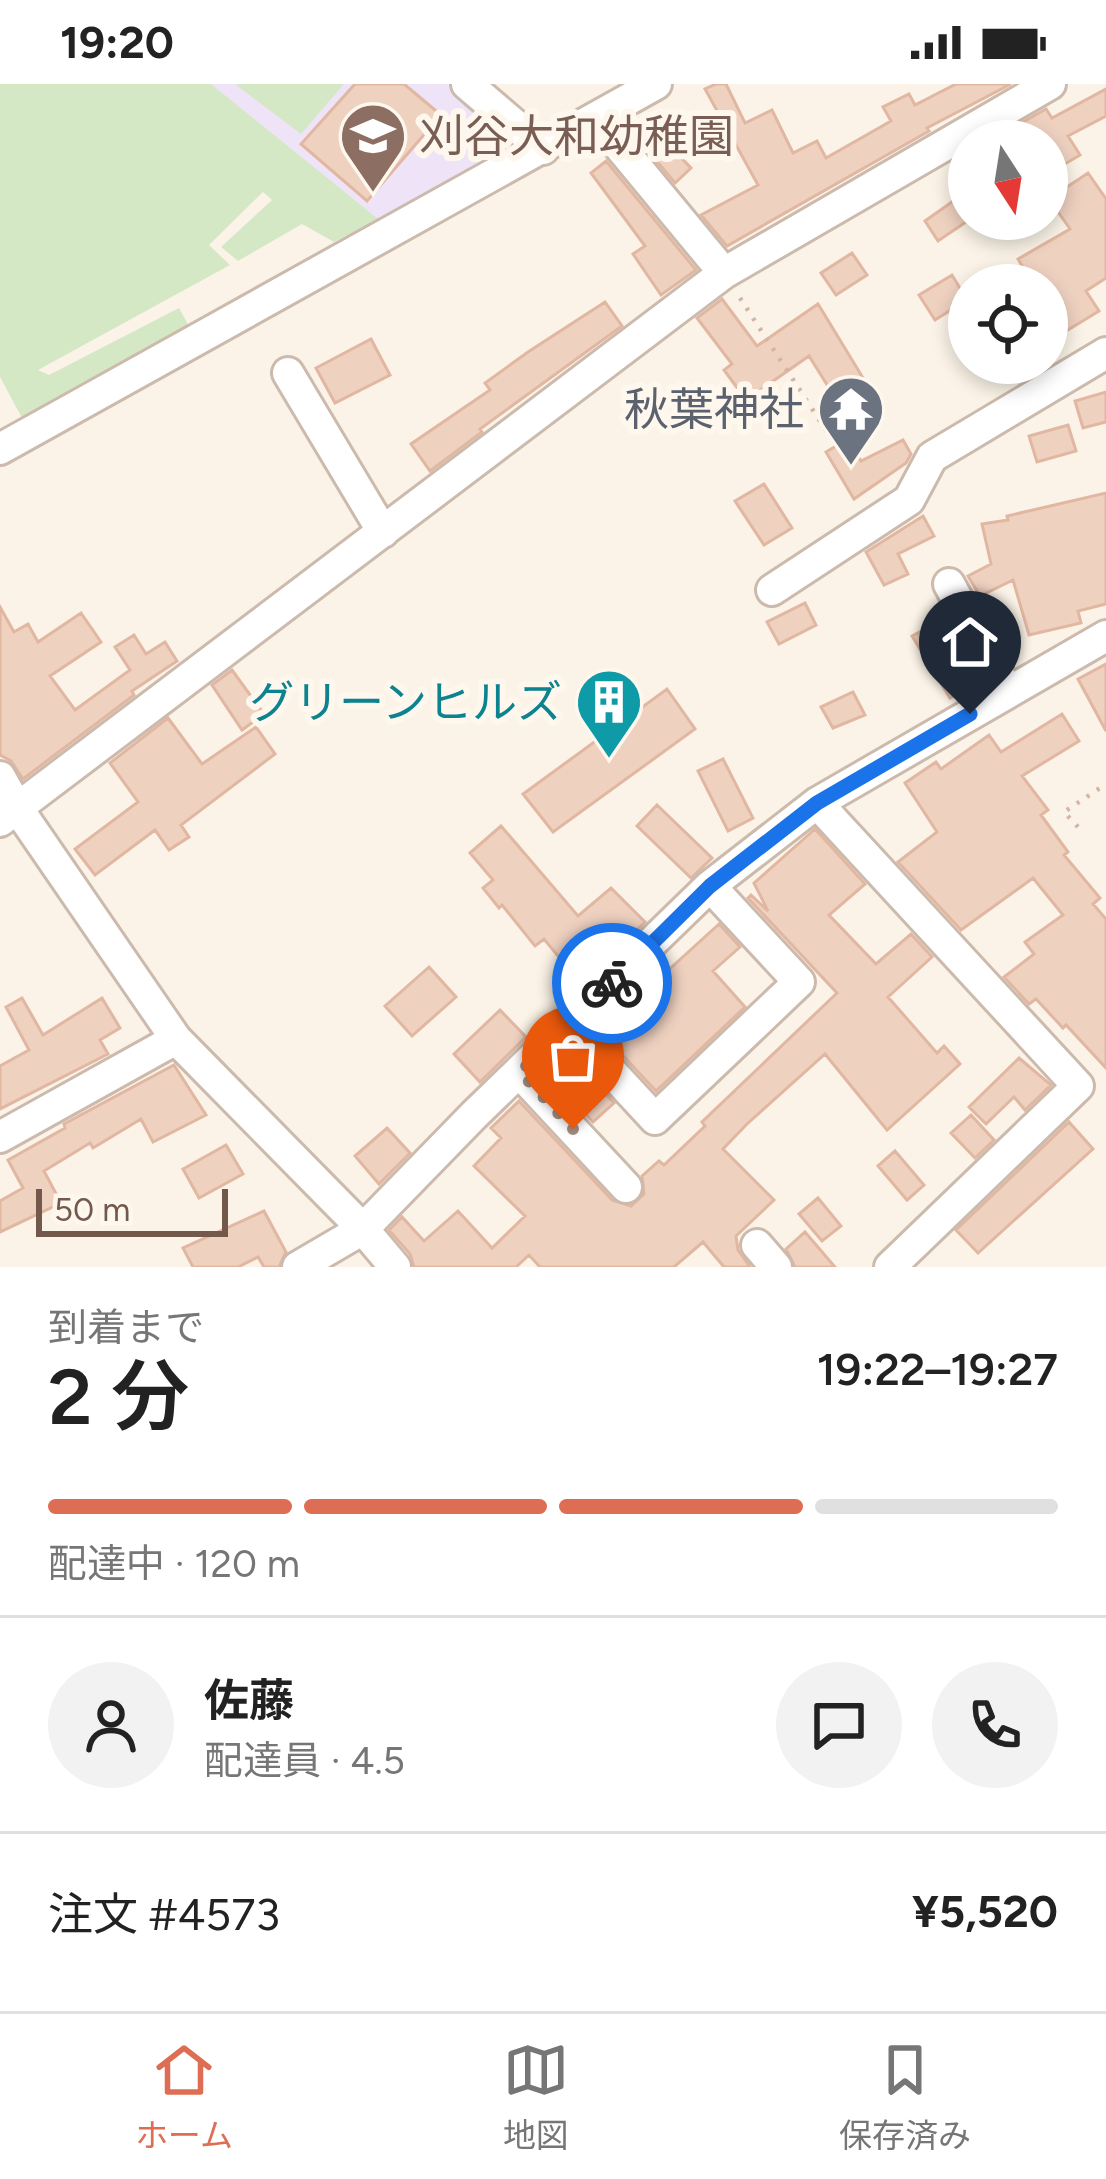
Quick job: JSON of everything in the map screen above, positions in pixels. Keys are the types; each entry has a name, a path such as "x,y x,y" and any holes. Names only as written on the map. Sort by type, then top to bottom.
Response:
{"street":[{"path":"467,84 543,149"},
{"path":"0,449 656,84"},
{"path":"9,815 724,273 1049,84"},
{"path":"596,118 724,273"},
{"path":"772,590 909,500 932,458 1106,353"},
{"path":"288,373 383,532"},
{"path":"949,584 1008,692"},
{"path":"298,1267 363,1229 710,886 817,803 1106,636"},
{"path":"0,777 9,815 176,1039 363,1229 387,1263"},
{"path":"817,803 1078,1086 890,1267"},
{"path":"568,1025 655,1119 799,982 710,886"},
{"path":"0,1137 176,1039"},
{"path":"520,1072 626,1187"}],"path":[{"path":"724,273 831,438"},
{"path":"1078,826 1064,812 1106,784"}],"shaded area":[{"name":"刈谷大和幼稚園","path":"192,84 449,84 524,148 355,242"}],"green space":[{"path":"0,84 211,84 378,219 334,242 302,224 238,261 221,247 272,200 263,192 209,245 230,265 38,370 49,375 179,308 191,330 22,418 0,377"},
{"path":"235,84 344,84 301,134"}],"building":[{"name":"刈谷大和幼稚園","path":"355,84 404,84 441,115 367,201 301,144"},
{"path":"726,84 745,123 772,110 793,153 817,141 826,158 891,121 883,107 909,94 915,105 956,84 1011,84 727,246 701,215 758,185 705,89"},
{"path":"1106,89 1106,116 1068,136 1068,120 1027,120 1046,109 1052,118"},
{"path":"646,121 691,168 675,183 633,133"},
{"path":"1068,136 1080,155 1068,162"},
{"path":"606,161 696,270 661,295 633,254 645,246 591,173"},
{"path":"1088,173 1106,199 1106,278 1086,291 1099,311 1068,330 1068,264 1021,264 1018,259 1051,240 1068,240 1068,186"},
{"path":"948,205 948,234 938,241 925,221"},
{"path":"852,253 867,275 836,295 821,273"},
{"path":"948,277 948,312 935,320 919,295"},
{"path":"722,299 757,346 818,304 863,378 834,396 809,356 746,400 724,370 732,364 697,318"},
{"path":"605,302 622,326 430,471 411,444 490,390 485,383"},
{"path":"371,339 390,375 335,403 316,368"},
{"path":"1106,392 1106,422 1083,428 1075,401"},
{"path":"1068,425 1076,451 1037,462 1029,436"},
{"path":"848,439 861,461 903,440 911,454 906,463 854,499 826,452"},
{"path":"764,484 792,528 764,545 735,501"},
{"path":"1106,493 1106,604 1078,611 1081,623 1029,635 1013,580 980,596 968,576 991,564 982,524"},
{"path":"923,516 934,536 898,554 908,574 884,585 866,552"},
{"path":"805,603 816,625 779,644 767,622"},
{"path":"0,607 14,632 28,624 38,642 81,613 101,642 50,676 75,710 130,670 115,647 134,635 146,654 165,642 177,661 23,779 11,761 0,755"},
{"path":"944,619 956,639 950,642 974,685 950,698 912,636"},
{"path":"1106,664 1106,731 1078,679"},
{"path":"232,670 264,714 242,730 212,685"},
{"name":"グリーンヒルズ","path":"667,689 695,729 553,832 523,794"},
{"path":"853,692 865,715 833,728 821,707"},
{"path":"1062,714 1079,741 1022,776 1048,810 1041,815 1068,852 1064,855 1100,898 1093,904 1106,919 1106,1068 1066,1025 1063,1028 1036,999 1029,1004 1004,977 1034,954 1025,942 1063,915 1033,878 961,930 898,862 937,832 905,783 936,762 941,769 989,735 1001,752"},
{"path":"168,718 202,764 256,727 275,754 181,825 189,837 169,850 155,830 95,875 75,849 138,802 110,763"},
{"path":"723,759 753,818 728,831 698,771"},
{"path":"657,805 712,858 691,878 637,826"},
{"path":"501,826 578,916 611,888 645,922 608,958 606,955 576,978 544,939 535,946 483,888 493,880 470,853"},
{"path":"815,829 865,884 829,915 876,964 911,934 932,957 888,997 937,1053 944,1046 960,1064 887,1130 825,1054 747,1124 723,1149 774,1200 736,1236 738,1250 750,1267 724,1267 703,1242 674,1267 540,1267 529,1255 516,1267 414,1267 410,1254 389,1230 402,1217 424,1241 458,1211 492,1248 525,1216 474,1166 501,1138 491,1128 519,1101 612,1200 631,1206 644,1194 642,1176 659,1161 664,1165 705,1126 702,1122 837,993 748,898 751,895 768,911 754,883"},
{"path":"719,924 740,947 713,971 745,1007 656,1091 599,1030 626,1005 635,1015 669,981 663,975"},
{"path":"429,967 456,997 412,1036 385,1006"},
{"path":"22,998 43,1035 102,998 120,1028 100,1040 108,1054 0,1109 0,1066 29,1050 6,1007"},
{"path":"500,1010 526,1037 480,1082 454,1054"},
{"path":"572,1058 614,1103 593,1122 551,1077"},
{"path":"1019,1058 1051,1085 1025,1110 1014,1097 986,1124 969,1107"},
{"path":"174,1065 206,1115 153,1142 141,1119 93,1148 90,1143 44,1171 61,1203 0,1232 0,1201 23,1188 8,1160"},
{"path":"971,1115 994,1140 975,1158 951,1133"},
{"path":"1069,1122 1093,1149 978,1253 956,1230"},
{"path":"387,1128 410,1153 379,1184 355,1156"},
{"path":"226,1145 243,1174 199,1198 183,1169"},
{"path":"895,1151 924,1185 907,1200 878,1166"},
{"path":"818,1198 841,1226 822,1241 799,1214"},
{"path":"264,1211 286,1252 279,1267 264,1267 258,1257 238,1267 193,1267 183,1248"},
{"path":"805,1232 835,1267 795,1267 786,1249"}],"way so far":[{"path":"573,1129 520,1072 612,983"}],"place":[{"name":"刈谷大和幼稚園","path":"373,195"},
{"name":"秋葉神社","path":"851,468"},
{"name":"グリーンヒルズ","path":"609,761"}],"route":[{"path":"612,983 710,886 817,803 970,714"}]}
